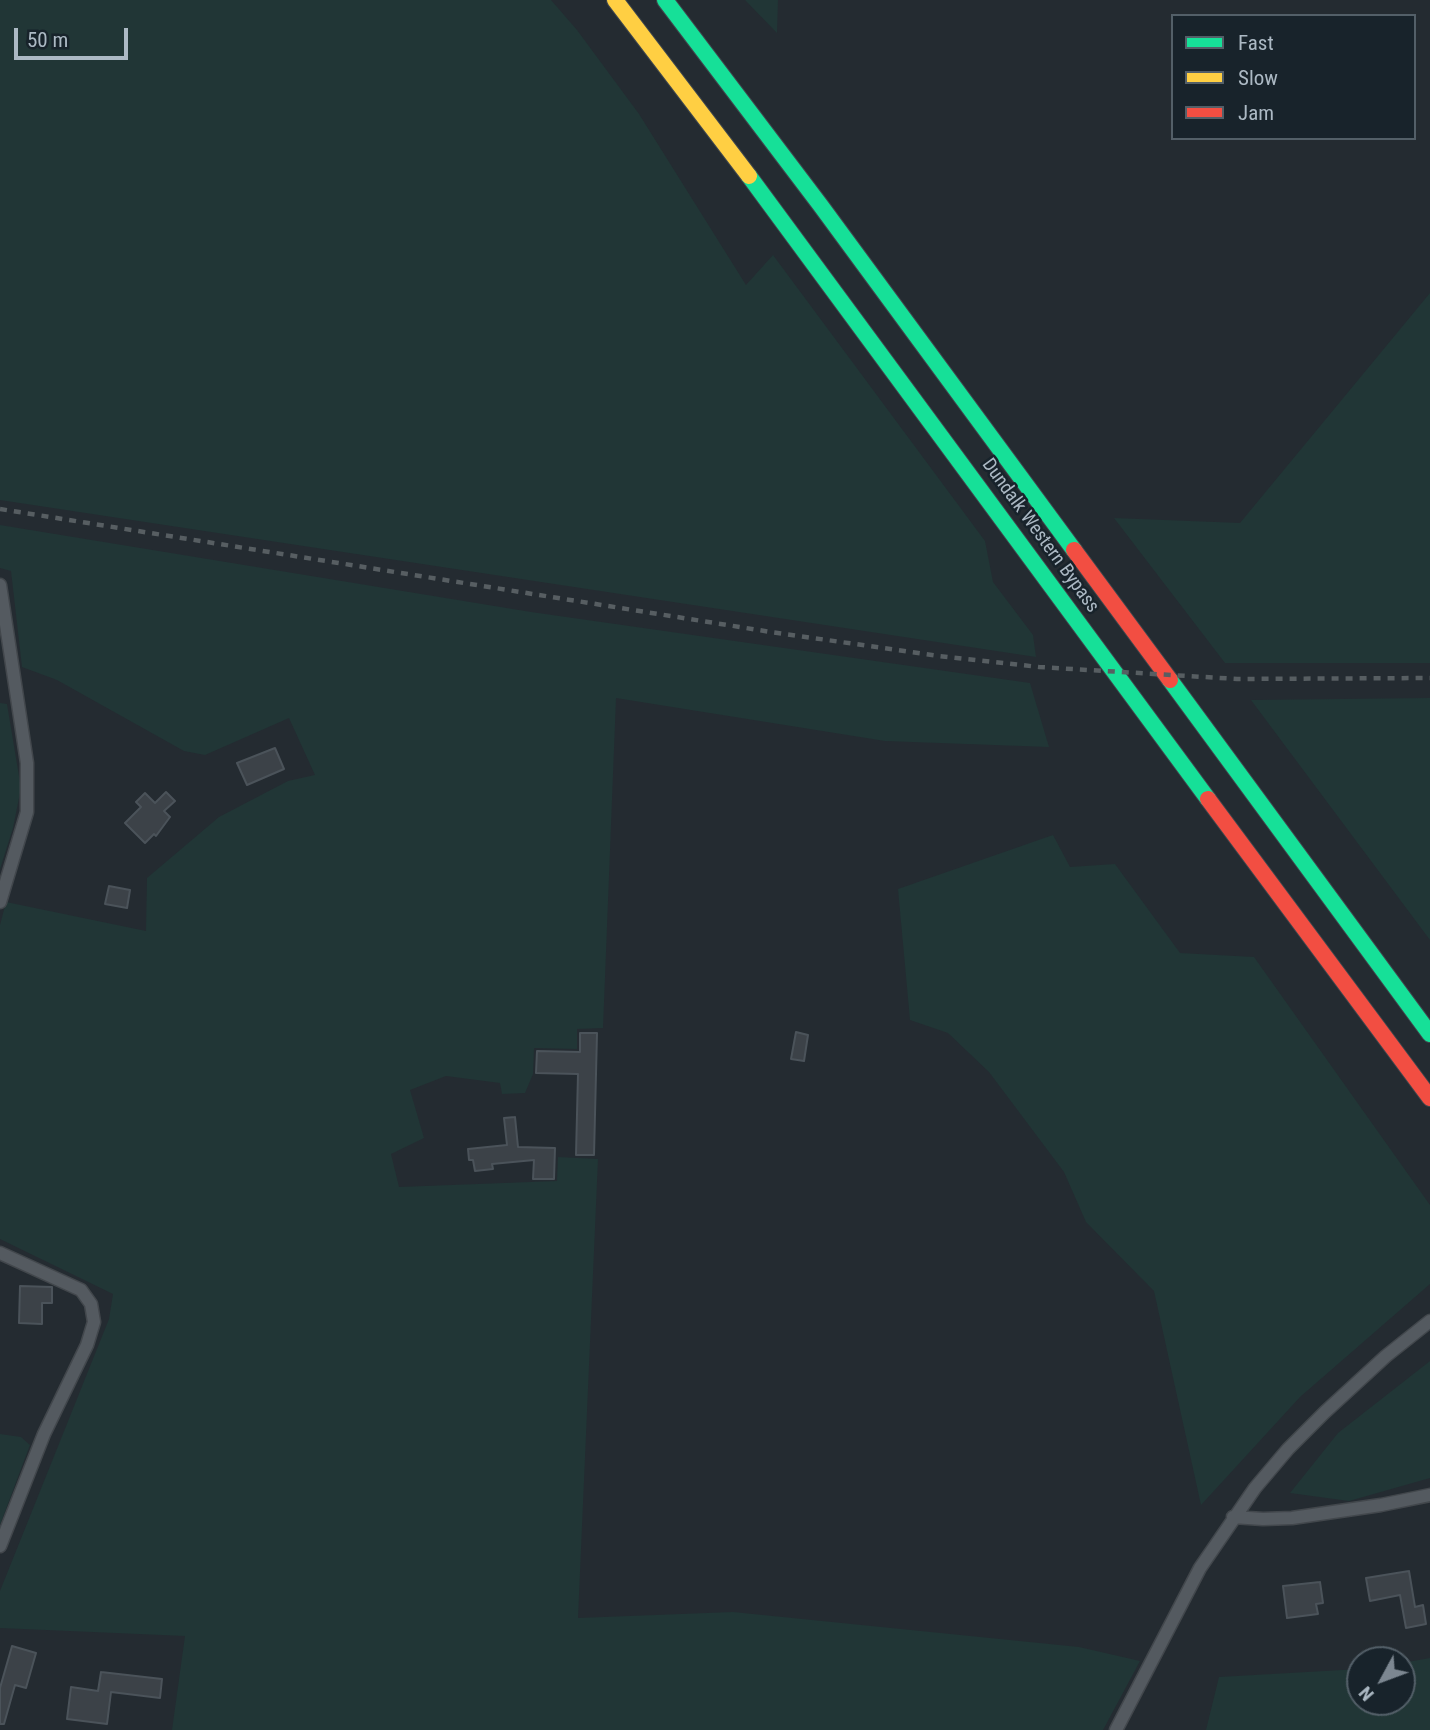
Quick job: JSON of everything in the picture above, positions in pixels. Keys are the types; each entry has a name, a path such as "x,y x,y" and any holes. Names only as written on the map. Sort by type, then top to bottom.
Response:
{"highway":[{"path":"598,0 760,206 803,247"},
{"name":"Dundalk Western Bypass","path":"615,0 803,247 1430,1098"},
{"name":"Dundalk Western Bypass","path":"664,0 821,206 1430,1034"},
{"path":"685,0 1030,470 1108,597"}],"street":[{"path":"0,585 27,763 27,812 0,902"},
{"path":"0,1253 80,1290 91,1304 94,1322 87,1345 44,1434 0,1546"},
{"path":"1116,1730 1200,1569 1233,1517 1288,1449 1325,1412 1386,1356 1430,1321"},
{"path":"1233,1517 1292,1517 1381,1505 1430,1495"}],"green space":[{"path":"0,0 551,0 577,30 639,114 746,285 773,255 985,541 993,582 1033,635 1036,657 0,500"},
{"path":"745,0 778,0 777,33"},
{"path":"1430,293 1430,663 1225,663 1114,518 1240,523"},
{"path":"0,525 531,612 1030,683 1049,747 885,741 616,698 603,1028 577,1029 577,1049 534,1048 533,1074 525,1093 502,1094 500,1083 446,1076 410,1090 424,1138 391,1154 399,1187 557,1181 558,1157 598,1159 578,1618 733,1612 1079,1647 1140,1661 1103,1730 172,1730 185,1636 0,1628 0,1591 109,1319 113,1294 0,1239 0,925 6,902 146,931 147,878 219,817 288,781 315,775 289,718 205,755 184,751 57,680 22,667 11,571 0,568"},
{"path":"1430,698 1430,940 1251,700"},
{"path":"0,703 7,704 21,788 13,828 0,869"},
{"path":"1053,835 1070,867 1115,864 1180,953 1254,957 1430,1205 1430,1284 1300,1397 1201,1505 1154,1291 1086,1222 1064,1172 989,1072 948,1033 910,1020 898,889"},
{"path":"1430,1361 1430,1478 1349,1501 1290,1493 1338,1433"},
{"path":"0,1434 21,1437 30,1445 0,1525"},
{"path":"1430,1658 1430,1730 1206,1730 1219,1677 1346,1670 1346,1716 1416,1716 1416,1660"}],"building":[{"path":"275,748 284,769 247,785 237,763"},
{"path":"166,792 175,801 164,811 170,817 156,836 154,834 145,843 125,823 141,807 136,802 145,793 155,803"},
{"path":"109,886 130,890 127,908 105,904"},
{"path":"796,1032 808,1035 804,1061 791,1059"},
{"path":"580,1033 597,1033 594,1155 576,1155 578,1074 536,1073 537,1051 580,1052"},
{"path":"515,1117 518,1147 555,1148 554,1179 533,1179 534,1160 492,1164 493,1169 475,1171 473,1160 469,1160 468,1149 507,1145 504,1118"},
{"path":"20,1286 52,1287 52,1303 42,1303 42,1324 19,1323"},
{"path":"1409,1571 1415,1607 1423,1605 1426,1624 1406,1628 1400,1595 1370,1601 1366,1578"},
{"path":"1320,1582 1323,1603 1316,1604 1318,1614 1287,1618 1283,1586"},
{"path":"12,1646 36,1653 26,1688 15,1685 4,1724 0,1724 0,1688"},
{"path":"101,1672 162,1679 160,1698 111,1692 107,1724 67,1719 71,1687 98,1691"}],"railway":[{"path":"0,509 771,632 939,656 1039,667 1237,679 1430,678"}],"traffic: fast":[{"path":"665,0 821,206 1074,550"},
{"path":"749,176 1208,799"},
{"path":"1170,680 1430,1034"}],"traffic: slow":[{"path":"615,0 749,176"}],"traffic: jam":[{"path":"1074,550 1170,680"},
{"path":"1208,799 1430,1098"}]}
